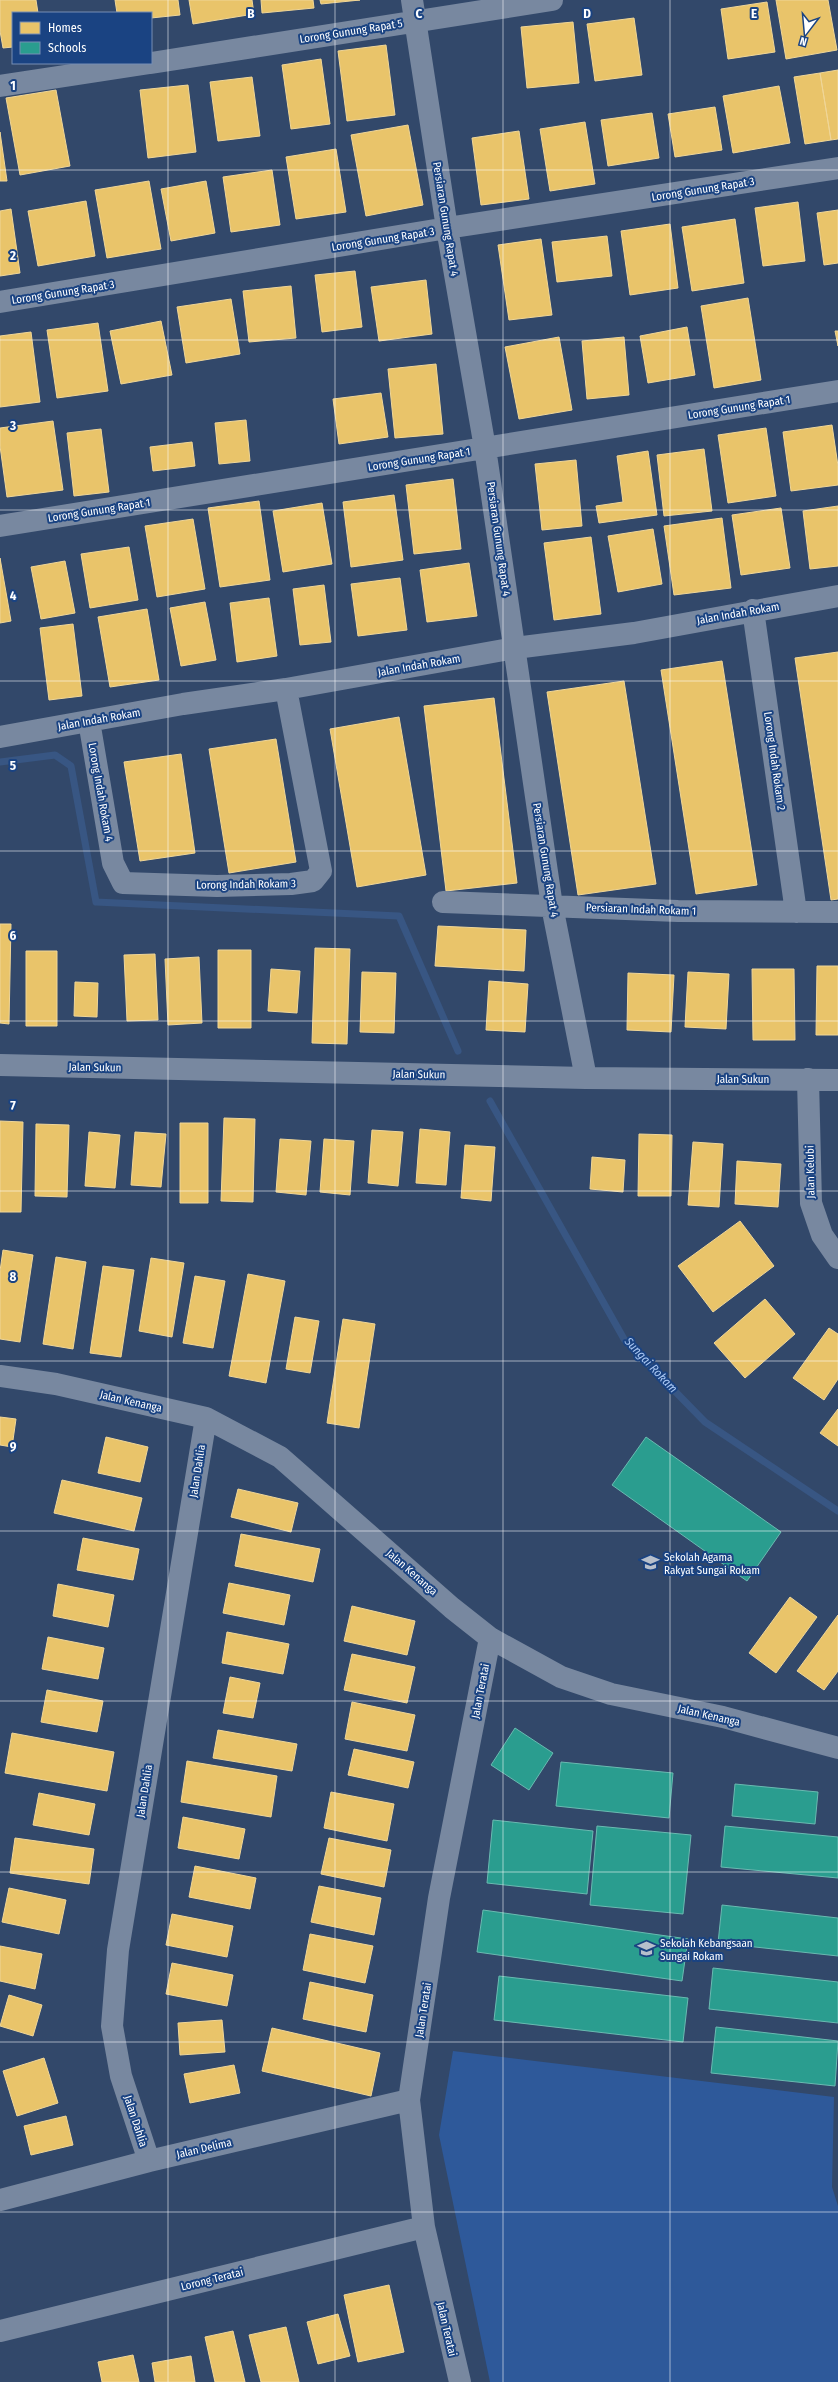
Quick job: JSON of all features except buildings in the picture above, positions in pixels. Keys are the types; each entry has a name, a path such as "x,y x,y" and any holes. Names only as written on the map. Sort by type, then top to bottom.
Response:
{"street":[{"name":"Persiaran Gunung Rapat 4","path":"412,0 447,228 485,448 552,906 586,1078"},
{"name":"Lorong Gunung Rapat 5","path":"152,63 552,0"},
{"name":"Lorong Gunung Rapat 5","path":"0,86 143,64"},
{"name":"Lorong Gunung Rapat 3","path":"0,302 447,228 838,168"},
{"name":"Lorong Gunung Rapat 1","path":"0,526 838,391"},
{"name":"Jalan Indah Rokam","path":"0,737 183,704 286,689 515,648 634,633 753,610 838,596"},
{"name":"Lorong Indah Rokam 2","path":"753,610 796,912"},
{"name":"Lorong Indah Rokam 3","path":"113,863 123,882 129,884 232,886 291,884 313,880 321,871 286,689"},
{"name":"Lorong Indah Rokam 4","path":"89,721 113,863"},
{"name":"Persiaran Indah Rokam 1","path":"443,902 678,911 838,912"},
{"name":"Jalan Sukun","path":"0,1065 586,1078 838,1080"},
{"name":"Jalan Kelubi","path":"808,1080 811,1203 822,1235 838,1258"},
{"name":"Jalan Kenanga","path":"0,1376 56,1384 206,1418 280,1457 452,1608 490,1638 561,1677 611,1694 723,1718 838,1748"},
{"name":"Jalan Dahlia","path":"149,2161 121,2076 112,2026 118,1950 206,1418"},
{"name":"Jalan Teratai","path":"460,2382 424,2227 409,2100 439,1898 490,1638"},
{"name":"Jalan Delima","path":"0,2200 149,2161 409,2100"},
{"name":"Lorong Teratai","path":"0,2331 424,2227"}],"shaded area":[{"path":"453,2051 834,2097 832,2187 838,2206 838,2382 490,2382 439,2135"}],"waterway":[{"path":"0,762 55,755 71,766 96,902 399,916 458,1051"},
{"name":"Sungai Rokam","path":"490,1101 624,1339 705,1422 838,1511"}],"place":[{"name":"Sekolah Agama Rakyat Sungai Rokam","path":"651,1563"},
{"name":"Sekolah Kebangsaan Sungai Rokam","path":"647,1949"}]}
